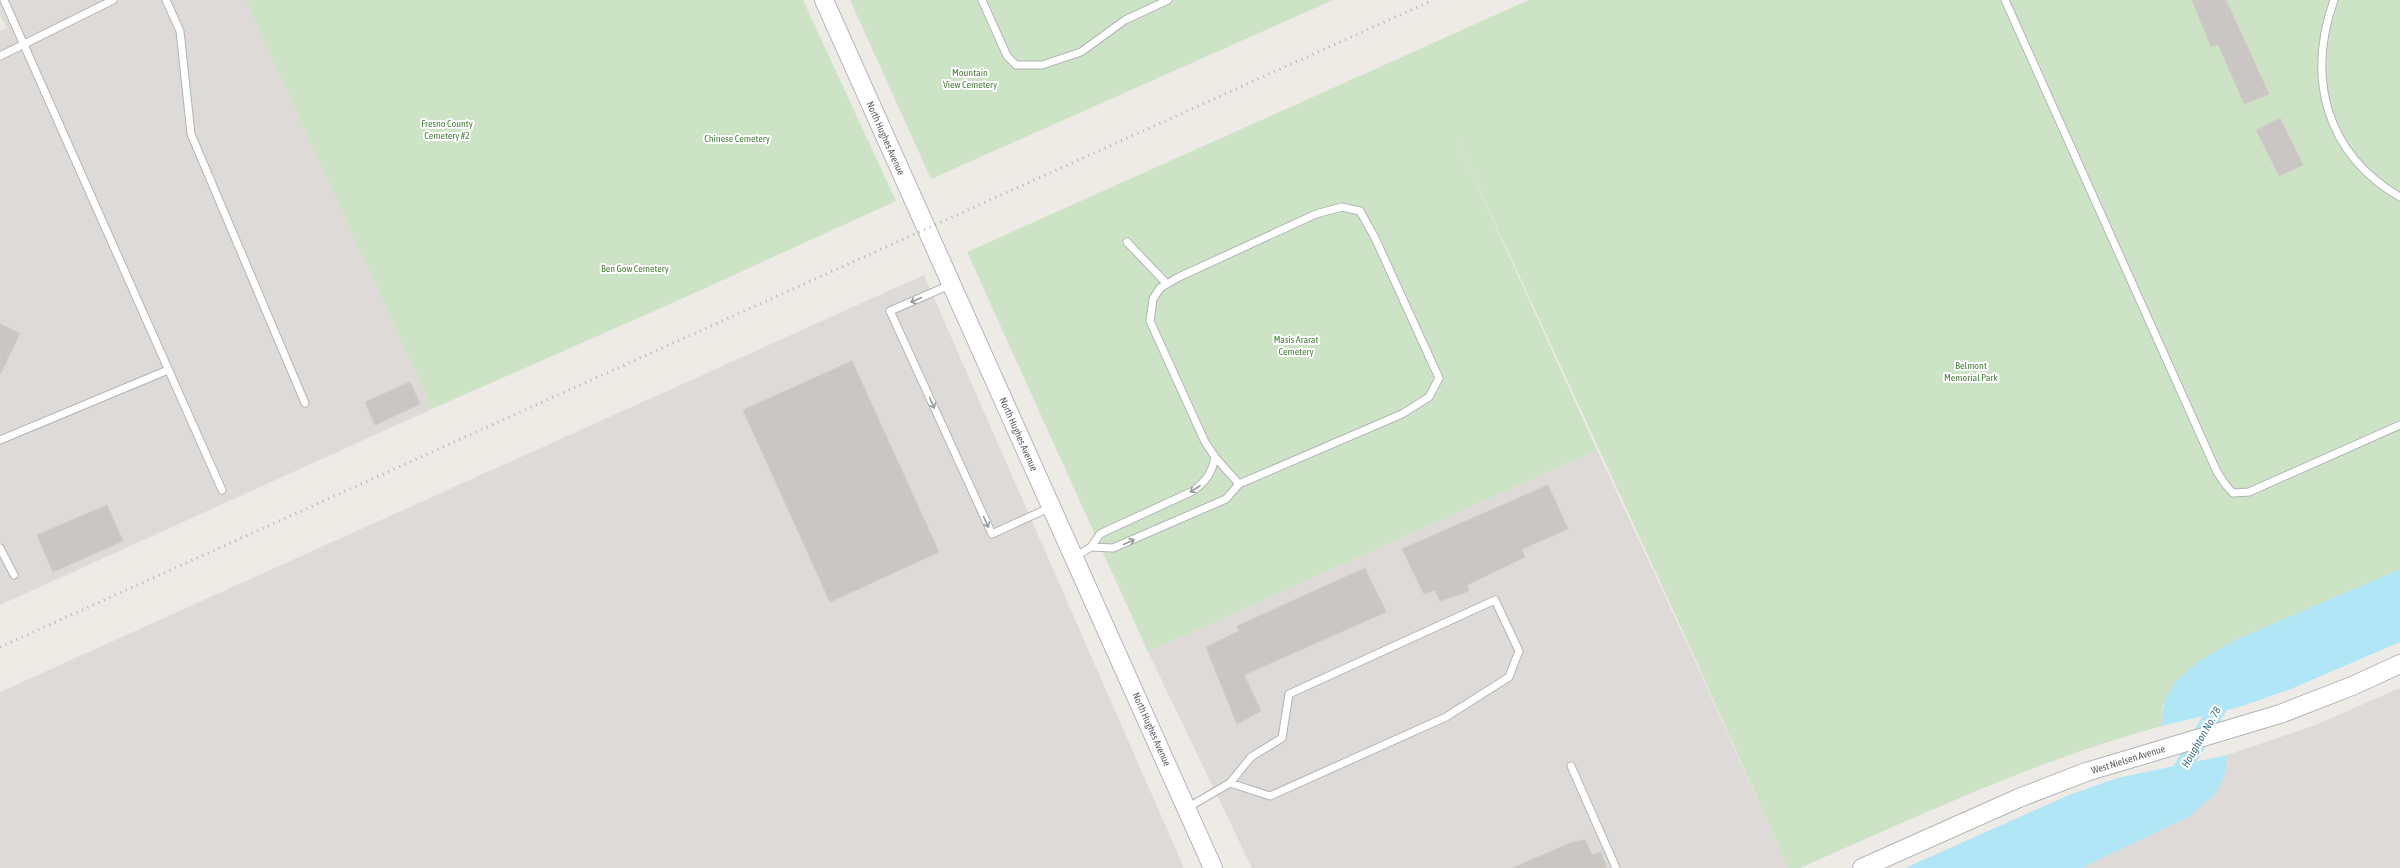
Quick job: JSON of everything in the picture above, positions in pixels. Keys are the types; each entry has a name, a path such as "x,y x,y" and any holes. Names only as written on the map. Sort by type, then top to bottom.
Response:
{"street":[{"name":"North Hughes Avenue","path":"824,0 1075,557 1213,868"},
{"name":"West Nielsen Avenue","path":"1862,868 2019,798 2086,772 2280,714 2323,698 2400,664"}],"lane":[{"path":"4,0 222,490"},
{"path":"0,56 23,43 113,0"},
{"path":"166,0 180,31 191,134 305,403"},
{"path":"982,0 1007,56 1016,65 1042,65 1081,52 1125,20 1168,0"},
{"path":"2005,0 2217,472 2233,493 2249,492 2400,425"},
{"path":"2334,0 2322,43 2320,69 2324,95 2331,120 2342,143 2358,164 2377,182 2400,197"},
{"path":"1091,547 1107,549 1120,545 1226,499 1239,484 1402,414 1429,397 1440,378 1375,238 1360,212 1342,207 1316,214 1239,248 1167,284 1160,288 1153,299 1150,321 1182,395 1215,457 1239,484"},
{"path":"1127,242 1167,284"},
{"path":"952,284 890,311 992,534 1052,506"},
{"path":"0,440 168,370"},
{"path":"1075,557 1091,547 1100,534 1193,491 1204,482 1212,471 1215,457"},
{"path":"0,548 14,575"},
{"path":"1187,808 1230,783 1252,757 1282,738 1289,694 1495,600 1519,651 1509,677 1446,717 1270,796 1230,783"},
{"path":"1571,766 1616,868"}],"shaded area":[{"path":"0,0 245,0 432,409 0,605 0,31 7,28 0,15"},
{"path":"924,275 1184,868 0,868 0,692"},
{"path":"1597,450 1690,650 1788,868 1252,868 1148,652"},
{"path":"2400,688 2400,868 2081,868 2188,817 2225,773 2227,755 2313,726"}],"green space":[{"path":"245,0 803,0 896,201 679,300 432,409"},
{"name":"Mountain View Cemetery","path":"850,0 1333,0 931,179"},
{"name":"Belmont Memorial Park","path":"1529,0 2400,0 2400,569 2235,640 2163,704 2162,726 2069,755 2023,772 1978,790 1800,868 1788,868 1685,636 1454,134 1597,450 1148,652 967,252"}],"water":[{"path":"2400,569 2400,642 2291,689 2239,707 2162,726 2163,706 2175,683 2203,659 2235,640"},
{"path":"2227,755 2225,773 2216,793 2188,817 2081,868 1905,868 2069,795 2117,778"}],"building":[{"path":"2192,0 2226,0 2269,94 2244,104 2218,44 2211,47"},
{"path":"2280,118 2303,165 2279,176 2256,130"},
{"path":"0,324 20,333 0,375"},
{"path":"852,361 939,552 830,602 743,410"},
{"path":"410,382 420,404 375,425 365,402"},
{"path":"1548,485 1568,529 1522,549 1525,557 1467,585 1469,591 1440,601 1435,590 1424,594 1402,549"},
{"path":"107,505 123,541 53,572 37,535"},
{"path":"1365,568 1386,612 1244,675 1261,711 1237,724 1206,647 1239,631 1237,626"},
{"path":"1585,840 1592,855 1601,852 1607,868 1512,868 1573,842"}],"waterway":[{"name":"Houghton No. 78","path":"2173,785 2226,693"}],"railway":[{"path":"0,647 1433,0"}],"park label":[{"name":"Fresno County Cemetery #2","path":"447,128"},
{"name":"Chinese Cemetery","path":"737,138"},
{"name":"Ben Gow Cemetery","path":"635,268"},
{"name":"Masis Ararat Cemetery","path":"1296,344"}]}
